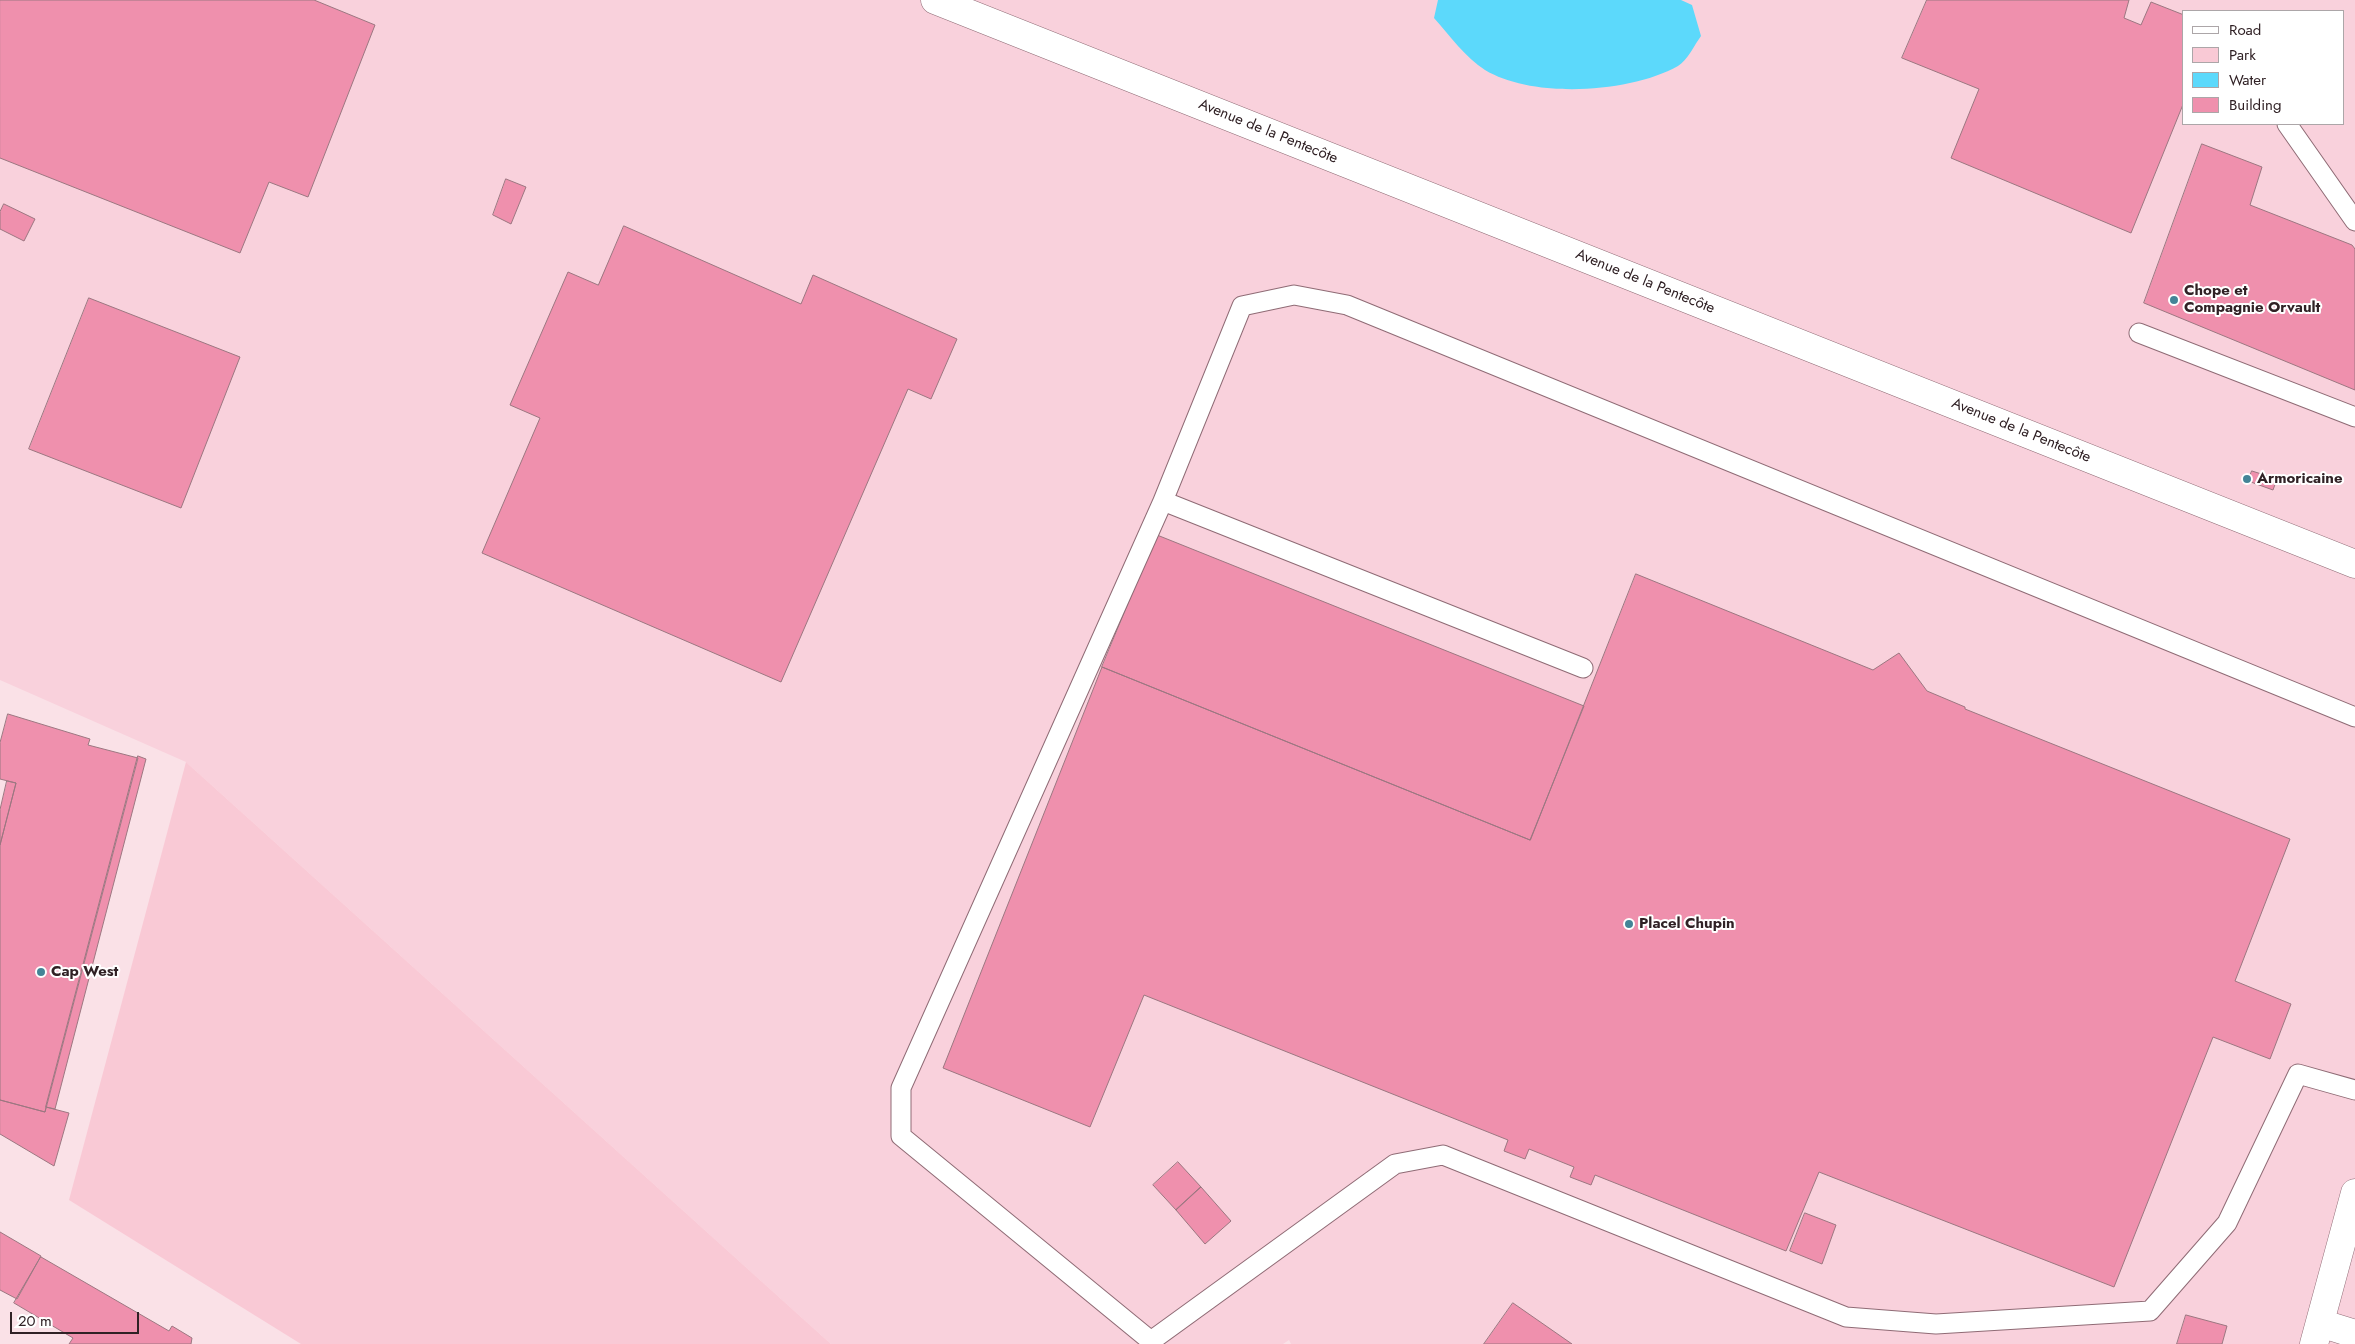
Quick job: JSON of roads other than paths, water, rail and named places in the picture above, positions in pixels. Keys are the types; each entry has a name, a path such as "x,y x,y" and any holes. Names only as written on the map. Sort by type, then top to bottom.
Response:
{"main road":[{"name":"Avenue de la Pentecôte","path":"935,0 2355,564"},
{"path":"2355,1193 2317,1334 2355,1334"}],"lane":[{"path":"2287,125 2355,221"},
{"path":"2355,717 1355,308 1294,295 1242,306 1163,501 901,1088 901,1136 1151,1342 1396,1164 1442,1155 1846,1317 1936,1324 2150,1311 2227,1224 2298,1074 2355,1090"},
{"path":"2139,333 2355,417"},
{"path":"1163,501 1583,668"}],"water":[{"path":"1438,0 1681,0 1692,5 1701,36 1681,64 1658,75 1608,87 1555,89 1505,79 1478,65 1458,46 1434,18"}],"place":[{"name":"Chope et Compagnie Orvault","path":"2174,300"},
{"name":"Armoricaine","path":"2247,479"},
{"name":"Placel Chupin","path":"1629,924"},
{"name":"Cap West","path":"41,972"}]}
